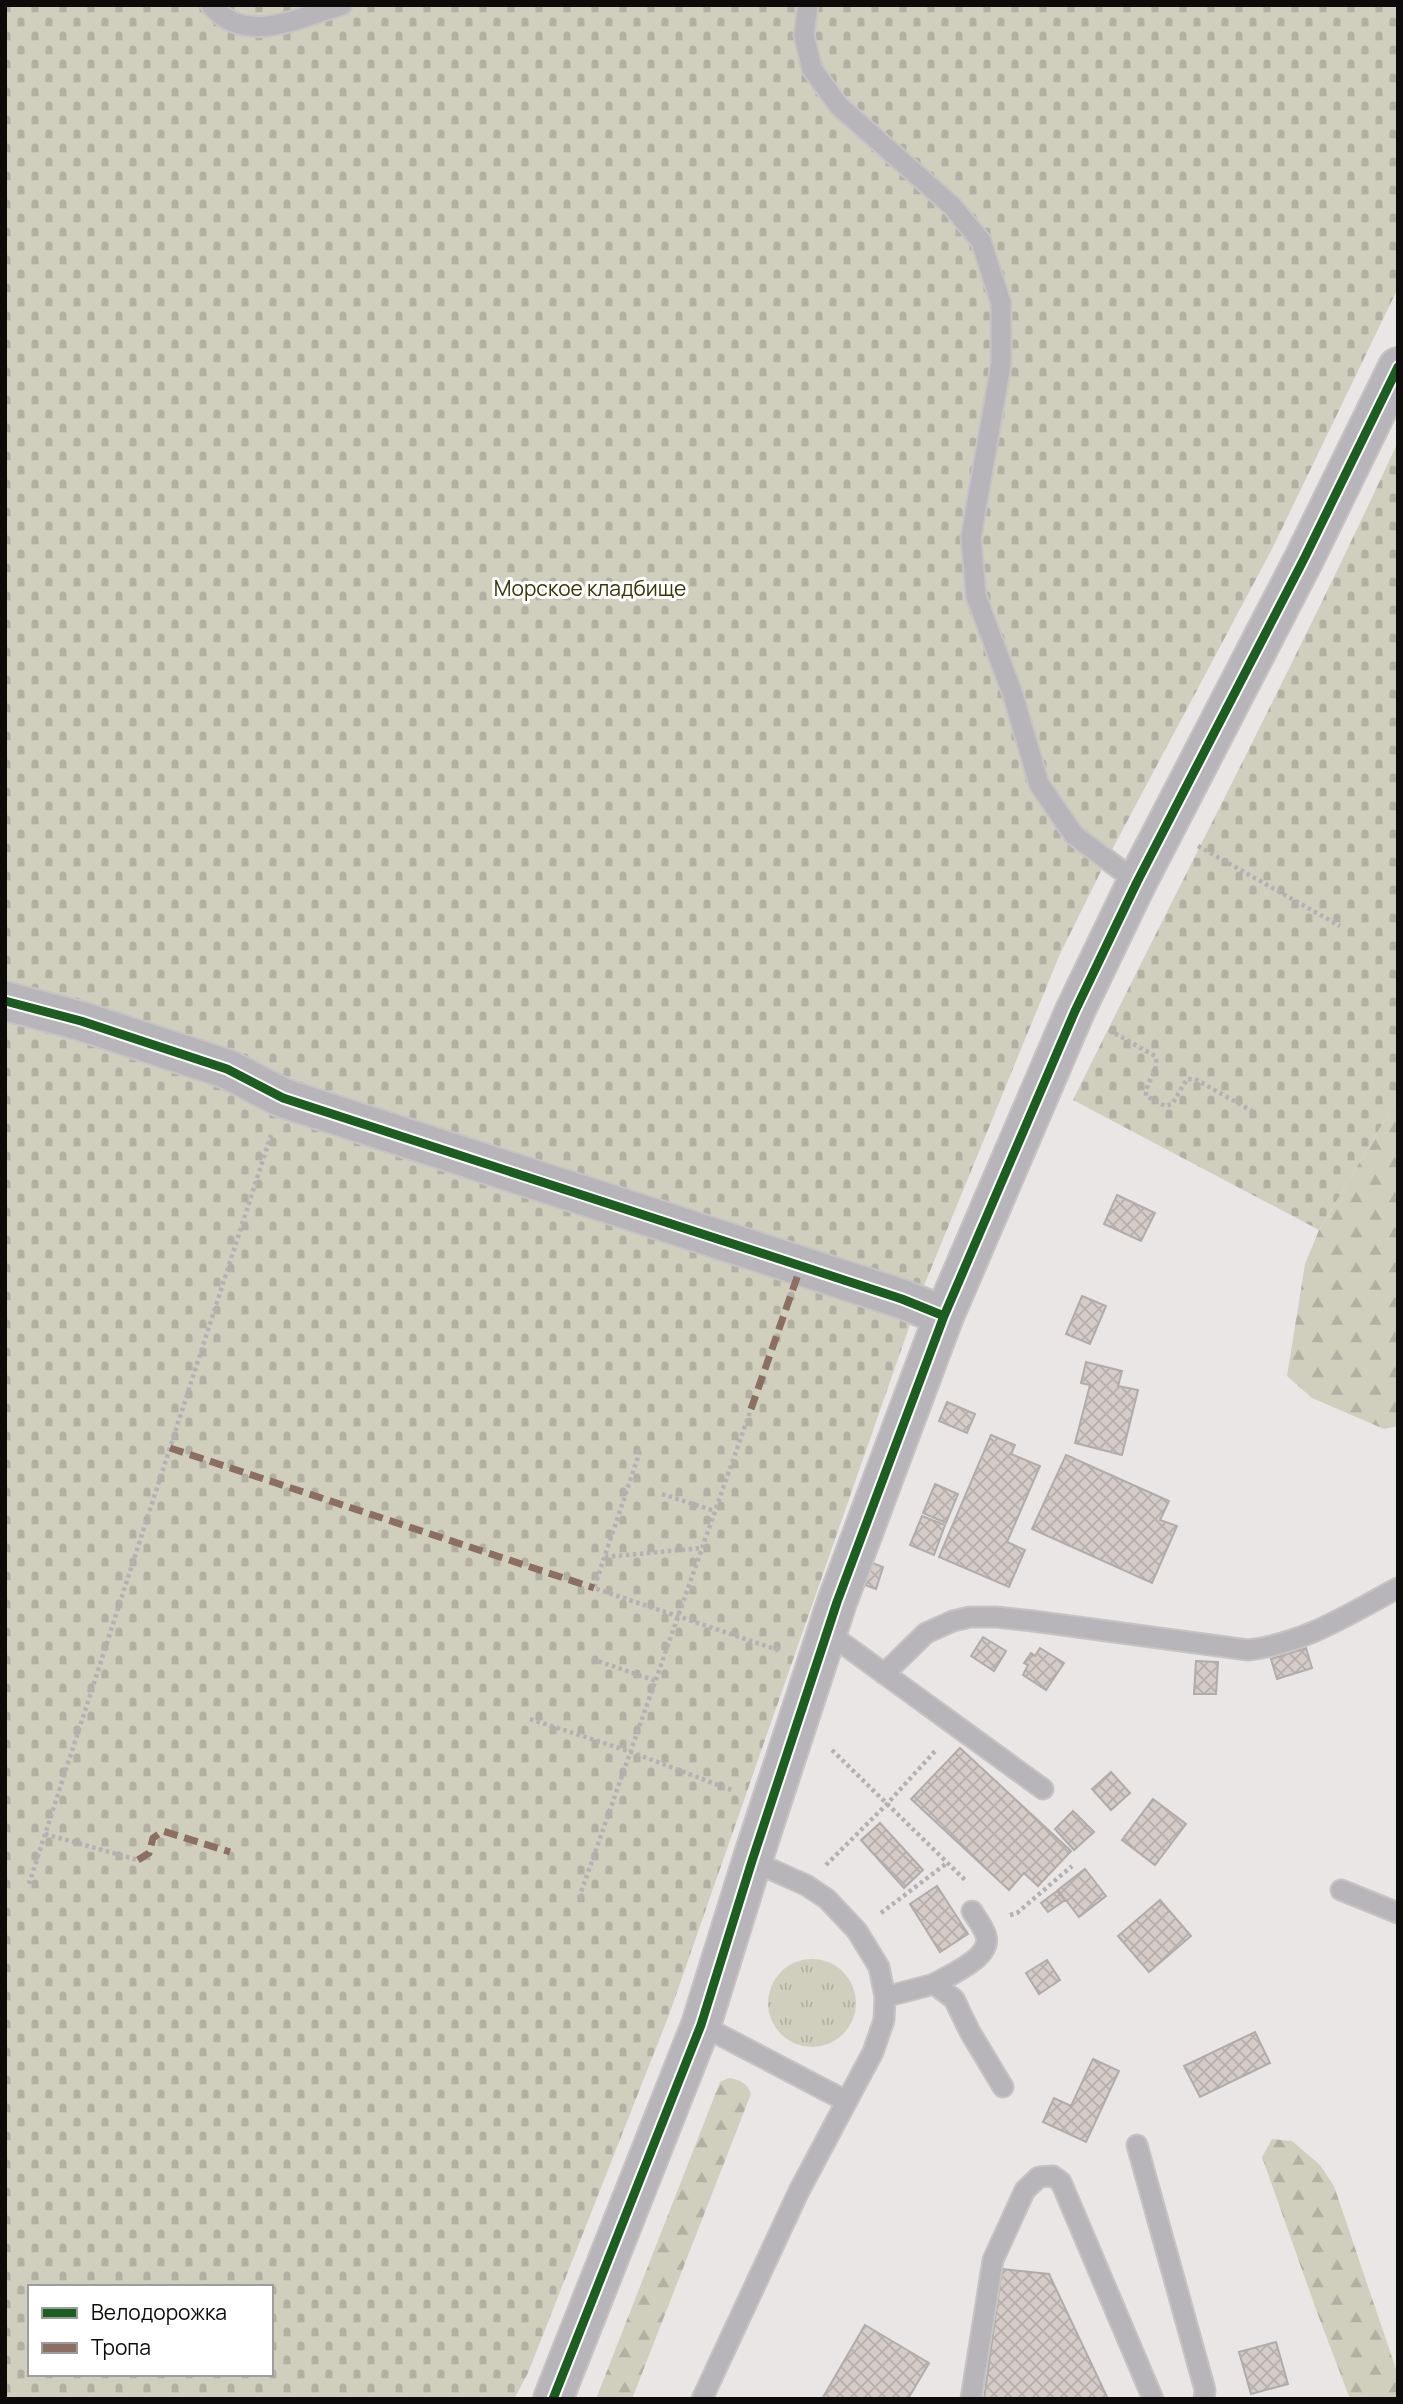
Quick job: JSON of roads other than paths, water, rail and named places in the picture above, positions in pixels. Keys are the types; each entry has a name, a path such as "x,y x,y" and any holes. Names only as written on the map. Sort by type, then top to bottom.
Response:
{"street":[{"path":"553,2399 701,2025 822,1648 944,1316 1075,1011 1137,882 1305,557 1398,367"},
{"path":"5,1001 81,1021 227,1069 283,1098 902,1299 944,1316"}],"lane":[{"path":"211,5 241,26 267,28 342,5"},
{"path":"808,5 804,34 812,69 839,106 952,206 981,241 1001,303 1001,364 971,537 976,596 1013,695 1039,784 1074,835 1137,882"},
{"path":"884,1674 926,1633 970,1617 1033,1621 1248,1650 1274,1647 1301,1638 1398,1588"},
{"path":"822,1648 884,1674 1043,1789"},
{"path":"702,2399 799,2191 873,2052 884,2020 885,1997 879,1967 857,1931 827,1899 806,1885 752,1861"},
{"path":"1341,1890 1398,1913"},
{"path":"885,1997 934,1984 972,1962 982,1953 987,1943 986,1936 972,1911"},
{"path":"934,1984 954,1999 1003,2087"},
{"path":"701,2025 846,2101"},
{"path":"1137,2144 1205,2390 1204,2399"},
{"path":"971,2399 993,2260 1025,2190 1039,2177 1053,2176 1061,2182 1153,2399"}],"park label":[{"name":"Морское кладбище","path":"590,588"}]}
